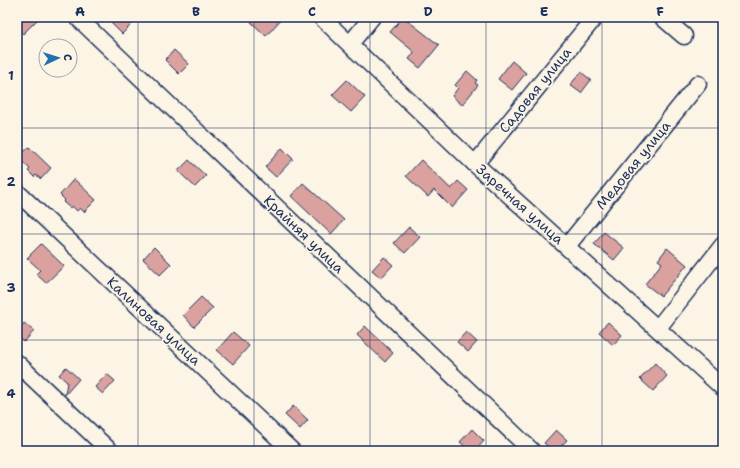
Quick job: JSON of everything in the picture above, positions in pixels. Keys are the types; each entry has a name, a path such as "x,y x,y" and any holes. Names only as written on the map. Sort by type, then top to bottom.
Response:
{"street":[{"name":"Крайняя улица","path":"77,17 532,451"},
{"name":"Заречная улица","path":"321,17 475,164 723,388"},
{"path":"350,44 372,17"},
{"name":"Садовая улица","path":"475,164 595,17"},
{"path":"662,17 684,36"},
{"name":"Медовая улица","path":"567,246 698,84"},
{"name":"Калиновая улица","path":"17,192 292,451"},
{"path":"658,328 723,245"},
{"path":"17,363 110,451"}],"building":[{"path":"17,17 40,17 23,34 17,28"},
{"path":"117,17 127,17 133,23 122,34 111,23"},
{"path":"256,17 283,17 266,36 251,22"},
{"path":"403,17 439,45 420,68 409,59 414,53 413,51 390,32"},
{"path":"174,50 189,64 179,74 165,60"},
{"path":"512,61 526,73 512,90 498,79"},
{"path":"467,71 477,80 475,83 478,85 462,105 452,96 458,88 455,85"},
{"path":"581,72 591,80 581,93 570,85"},
{"path":"347,80 365,97 351,112 332,95"},
{"path":"29,147 51,168 41,179 36,175 34,177 28,171 30,169 18,158"},
{"path":"282,148 293,159 276,177 265,167"},
{"path":"189,160 206,176 195,187 178,171"},
{"path":"421,160 451,189 458,181 468,190 452,208 434,190 428,197 406,176"},
{"path":"74,179 96,200 84,212 80,208 77,211 72,206 70,208 63,202 65,200 60,195"},
{"path":"303,183 344,220 331,234 291,196"},
{"path":"409,227 420,237 405,253 394,243"},
{"path":"604,232 624,248 614,260 594,244"},
{"path":"41,244 64,266 46,283 36,274 40,270 27,258"},
{"path":"154,247 171,264 160,275 143,259"},
{"path":"667,248 687,265 661,296 645,284 662,263 658,260"},
{"path":"384,257 393,265 381,278 372,270"},
{"path":"201,297 213,308 194,327 183,315"},
{"path":"608,322 622,335 613,345 599,332"},
{"path":"24,323 34,331 24,342 17,335 17,331"},
{"path":"365,326 393,353 385,362 357,335"},
{"path":"233,332 249,346 233,364 217,350"},
{"path":"466,332 477,342 468,352 457,342"},
{"path":"655,363 667,376 653,391 640,379"},
{"path":"66,367 79,379 65,395 67,382 59,375"},
{"path":"107,374 115,381 103,394 95,387"},
{"path":"293,406 308,420 300,429 285,415"},
{"path":"472,429 484,441 475,451 470,451 460,442"},
{"path":"556,430 567,440 556,451 553,451 544,443"}]}
